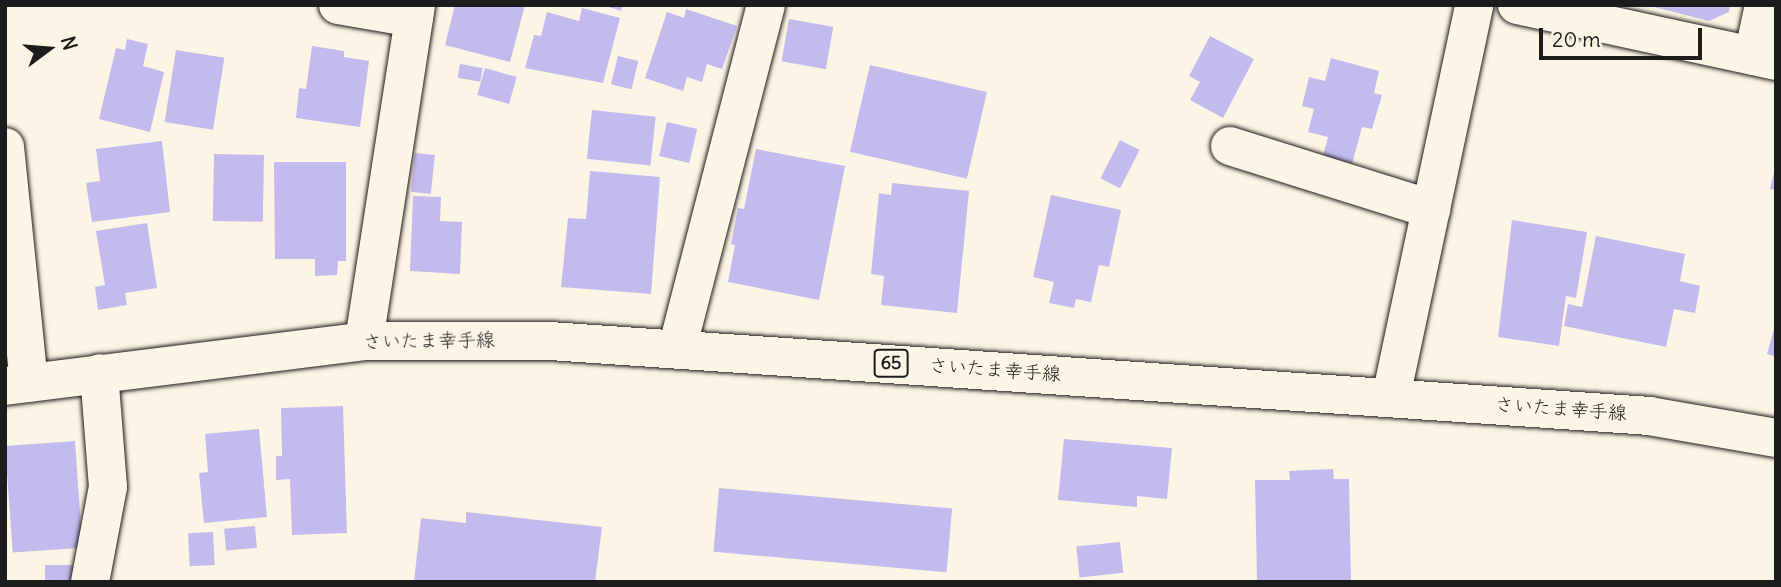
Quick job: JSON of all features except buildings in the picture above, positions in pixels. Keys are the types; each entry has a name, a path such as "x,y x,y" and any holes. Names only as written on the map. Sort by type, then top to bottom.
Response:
{"street":[{"path":"338,5 415,12 364,341"},
{"path":"677,349 766,5"},
{"path":"1391,397 1474,5"},
{"path":"1517,5 1764,59 1764,5"},
{"path":"1230,146 1431,209"},
{"path":"5,147 17,385"},
{"name":"さいたま幸手線","path":"17,385 364,341 550,341 1649,416 1776,438"},
{"path":"90,582 108,487 99,373"}]}
